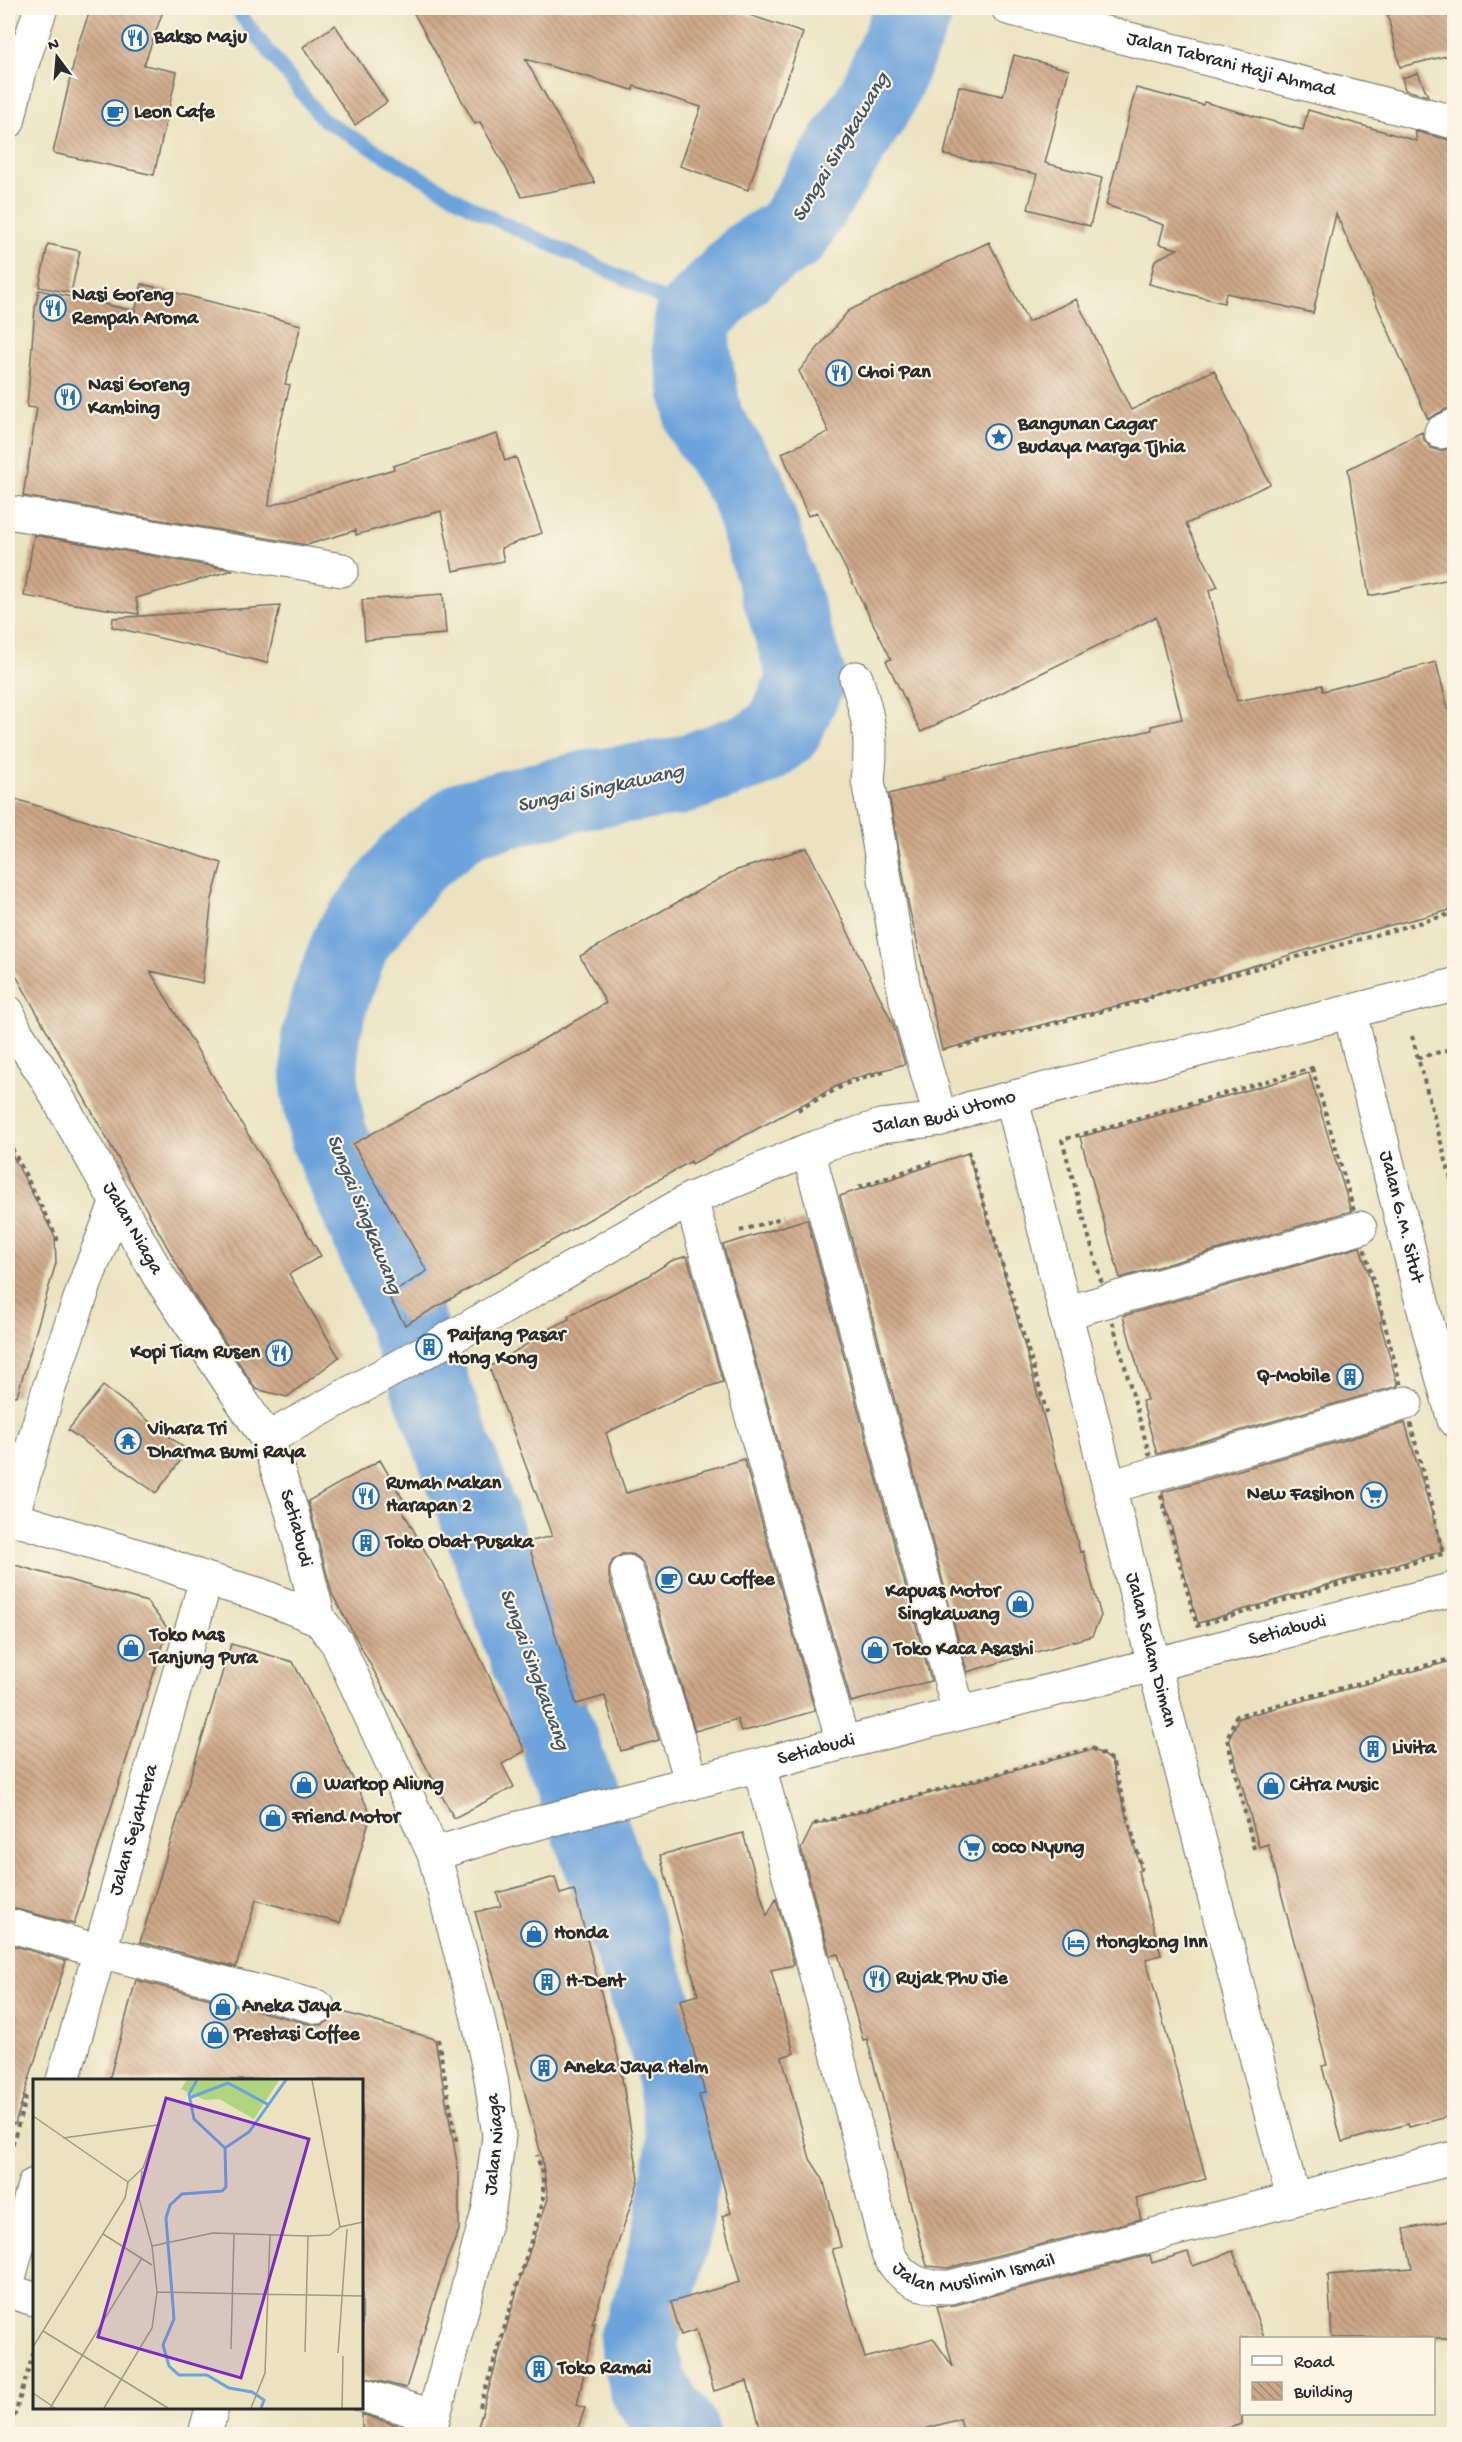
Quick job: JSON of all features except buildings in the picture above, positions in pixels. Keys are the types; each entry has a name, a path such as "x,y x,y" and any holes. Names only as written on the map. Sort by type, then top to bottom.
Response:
{"street":[{"path":"8,122 20,70 41,8"},
{"name":"Jalan Tabrani Haji Ahmad","path":"1008,8 1455,122"},
{"path":"8,512 342,570"},
{"path":"856,678 868,714 872,750 867,780 906,1001 940,1119"},
{"name":"Jalan Budi Utomo","path":"267,1439 350,1395 691,1199 808,1150 881,1126 940,1119 971,1108 1012,1100 1455,985"},
{"name":"Jalan G.M. Situt","path":"1350,1013 1455,1420"},
{"name":"Jalan Niaga","path":"10,1025 47,1079 165,1286 267,1439"},
{"name":"Jalan Salam Diman","path":"1012,1100 1154,1665 1293,2198"},
{"path":"808,1150 959,1713"},
{"path":"691,1199 843,1743"},
{"path":"117,1204 88,1273 49,1388 10,1518 159,1562 206,1580 258,1594 320,1618"},
{"path":"1065,1313 1360,1228"},
{"path":"1109,1487 1406,1403"},
{"name":"Setiabudi","path":"267,1439 292,1512 320,1618 337,1643 434,1854 512,1830 843,1743 1455,1589"},
{"path":"627,1572 676,1787"},
{"name":"Jalan Sejahtera","path":"63,2079 206,1580"},
{"name":"Jalan Muslimin Ismail","path":"759,1766 831,2030 888,2254 896,2268 912,2281 928,2288 950,2287 1455,2158"},
{"name":"Jalan Niaga","path":"431,2425 489,2208 500,2136 477,2014 434,1854"},
{"path":"8,1925 99,1952 318,2007"},
{"path":"8,2282 33,2189"},
{"path":"8,2291 33,2299"},
{"path":"363,2394 431,2425"},
{"path":"205,2434 212,2409"}],"path":[{"path":"952,1049 1151,999 1152,995 1182,989 1455,913"},
{"path":"1402,998 1455,1190"},
{"path":"1418,1058 1455,1048"},
{"path":"1360,1228 1312,1068 1062,1140 1109,1302 1197,1626 1443,1554 1406,1403"},
{"path":"8,1140 57,1238 57,1246"},
{"path":"957,1154 968,1151 1048,1415"},
{"path":"849,1190 935,1161"},
{"path":"739,1231 790,1215"},
{"path":"1254,1849 1227,1739 1236,1716 1455,1658"},
{"path":"812,1825 1092,1748 1112,1760 1142,1869"},
{"path":"9,2434 33,2354"},
{"path":"478,2434 479,2429"}],"waterway":[{"path":"239,8 241,16 322,119 482,213 632,282 693,317"},
{"name":"Sungai Singkawang","path":"681,2434 648,2387 638,2340 657,2291 673,2227 686,2140 673,2060 471,1495 394,1288 328,1135 320,1092 320,1039 330,999 352,940 410,864 466,819 589,789 677,777 759,748 783,730 807,678 748,489 704,421 691,346 693,317 753,257 792,233 877,98 915,8"}],"place":[{"name":"Bakso Maju","path":"135,38"},
{"name":"Leon Cafe","path":"115,113"},
{"name":"Nasi Goreng Rempah Aroma","path":"53,308"},
{"name":"Choi Pan","path":"839,373"},
{"name":"Nasi Goreng Kambing","path":"68,397"},
{"name":"Bangunan Cagar Budaya Marga Tjhia","path":"999,437"},
{"name":"Paifang Pasar Hong Kong","path":"429,1347"},
{"name":"Kopi Tiam Rusen","path":"279,1353"},
{"name":"Q-Mobile","path":"1350,1377"},
{"name":"Vihara Tri Dharma Bumi Raya","path":"128,1441"},
{"name":"New Fasihon","path":"1374,1495"},
{"name":"Rumah Makan Harapan 2","path":"366,1496"},
{"name":"Toko Obat Pusaka","path":"366,1543"},
{"name":"CW Coffee","path":"669,1580"},
{"name":"Kapuas Motor Singkawang","path":"1020,1604"},
{"name":"Toko Mas Tanjung Pura","path":"131,1648"},
{"name":"Toko Kaca Asashi","path":"875,1650"},
{"name":"Livita","path":"1373,1749"},
{"name":"Warkop Aliung","path":"304,1785"},
{"name":"Citra Music","path":"1271,1786"},
{"name":"Friend Motor","path":"273,1818"},
{"name":"coco Nyung","path":"972,1848"},
{"name":"Honda","path":"534,1934"},
{"name":"Hongkong Inn","path":"1076,1943"},
{"name":"Rujak Phu Jie","path":"877,1979"},
{"name":"H-Dent","path":"547,1982"},
{"name":"Aneka Jaya","path":"223,2007"},
{"name":"Prestasi Coffee","path":"215,2035"},
{"name":"Aneka Jaya Helm","path":"544,2068"},
{"name":"Toko Ramai","path":"539,2369"}]}
